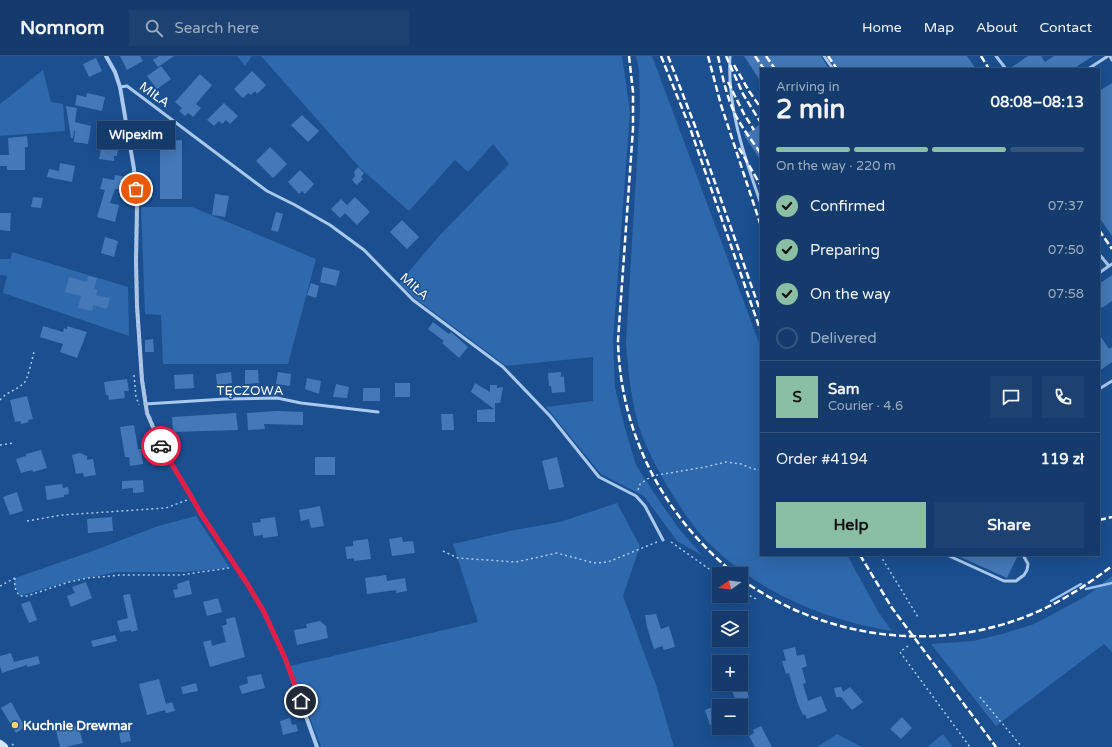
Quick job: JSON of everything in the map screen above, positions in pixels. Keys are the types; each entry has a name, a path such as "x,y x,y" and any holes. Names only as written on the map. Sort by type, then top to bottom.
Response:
{"street":[{"path":"106,56 115,72 120,87 134,169 137,208 137,306 142,380 145,404 151,425 162,448 201,514 264,612 285,658 317,747"},
{"path":"0,744 4,747"}],"lane":[{"path":"730,56 729,72 735,122 749,171 760,201"},
{"path":"824,56 832,68"},
{"path":"996,56 1005,68"},
{"path":"1090,68 1109,56 1112,60"},
{"name":"MIŁA","path":"120,87 127,86 267,191 295,204 330,225 364,250 413,300 503,367 550,416 599,477 636,496 645,506 663,540"},
{"path":"1100,255 1111,265 1100,272"},
{"path":"1100,389 1112,380"},
{"name":"TĘCZOWA","path":"145,404 225,399 277,398 314,405 378,412"},
{"path":"949,556 1004,581 1016,581 1028,570 1028,564 1024,556"}],"path":[{"path":"0,400 5,394 23,385 27,379 34,352"},
{"path":"134,374 136,397 140,410"},
{"path":"0,445 14,443"},
{"path":"636,496 640,484 652,476 726,462 741,464 753,469 760,470"},
{"path":"183,495 186,501"},
{"path":"27,521 62,515 166,508 192,498"},
{"path":"443,551 458,558 516,562 557,553 594,563 608,562 663,540"},
{"path":"671,542 712,571"},
{"path":"881,556 918,617"},
{"path":"0,586 15,578 14,585 17,593 20,596 27,596 69,582 88,578 121,575 181,575 230,568 234,564"},
{"path":"748,595 758,600"},
{"path":"908,646 900,652 970,747"},
{"path":"980,697 1022,747"}],"shaded area":[{"path":"237,56 252,56 245,66"},
{"path":"261,56 622,56 630,112 613,340 615,388 636,465 680,530 703,556 677,541 644,496 601,474 546,407 593,401 593,357 506,366 415,298 399,283 439,236 509,164 493,144 468,172 455,160 409,211 360,168"},
{"path":"636,56 652,56 760,345 760,556 848,556 879,613 892,631 821,613 775,592 754,579 748,575 748,567 737,567 734,565 708,542 688,518 654,462 638,424 633,404 626,343 640,109 639,70"},
{"path":"43,70 51,102 63,104 65,131 0,136 0,104"},
{"path":"141,207 192,207 316,259 288,364 163,364 161,315 145,314"},
{"path":"12,252 128,287 129,336 3,293 7,276 0,275 0,259 10,259 9,266"},
{"path":"617,503 640,546 623,596 656,685 674,747 321,747 290,666 478,622 453,544 514,530 560,522"},
{"path":"196,516 230,568 184,572 117,572 67,582 20,596 14,585 15,578 158,526"},
{"path":"1112,576 1112,652 1104,644 996,726 931,644 973,641 1034,624 1085,597"},
{"path":"837,734 862,747 817,747"},
{"path":"943,734 953,747 927,747"}],"building":[{"path":"120,56 140,56 143,61 127,70"},
{"path":"159,56 174,56 158,67 153,60"},
{"path":"744,56 821,56 828,68 760,68 760,80"},
{"path":"828,56 967,56 975,68 835,68"},
{"path":"1028,56 1041,56 1045,62 1054,56 1093,56 1075,68 1010,68"},
{"path":"96,58 102,71 89,77 83,64"},
{"path":"161,66 171,79 157,89 147,76"},
{"path":"252,71 266,85 257,94 255,91 251,95 248,93 243,98 234,89"},
{"path":"200,74 212,85 196,104 201,108 193,117 188,113 185,116 179,111 182,108 175,102"},
{"path":"1112,83 1112,236 1100,218 1100,90"},
{"path":"87,93 105,97 102,111 75,105 77,95 86,97"},
{"path":"224,103 238,116 230,124 226,120 222,124 219,121 214,126 207,120"},
{"path":"66,106 77,108 75,122 91,126 88,144 74,142 75,131 73,138 71,138"},
{"path":"302,115 319,131 308,142 291,125"},
{"path":"106,124 121,128 117,156 114,156 114,161 99,159"},
{"path":"760,125 760,159 744,135"},
{"path":"27,136 28,147 25,147 25,170 7,170 7,166 0,166 0,155 9,155 8,138"},
{"path":"182,140 182,199 160,199 160,141"},
{"path":"270,147 287,164 273,178 256,161"},
{"path":"60,163 75,166 72,182 47,177 49,169 59,171"},
{"path":"358,167 364,173 361,177 363,179 357,185 352,180 355,176 354,172"},
{"path":"300,170 314,184 305,194 302,191 299,194 288,182"},
{"path":"115,175 126,177 123,190 115,189 110,203 119,205 115,222 97,217 105,190 100,189 103,178 114,180"},
{"path":"215,194 229,196 225,217 212,215"},
{"path":"33,197 43,198 41,208 31,207"},
{"path":"355,197 370,212 357,225 345,213 340,218 331,209 341,199 347,205"},
{"path":"276,212 283,214 278,232 271,230"},
{"path":"0,213 11,213 10,231 0,230"},
{"path":"402,220 419,237 407,249 390,232"},
{"path":"105,237 118,241 114,257 101,253"},
{"path":"323,267 340,271 336,286 320,282"},
{"path":"1112,275 1112,301 1102,308 1100,305 1100,283"},
{"path":"88,276 97,278 94,289 98,290 96,295 110,298 107,309 93,305 92,311 78,308 81,296 65,292 69,277 87,282"},
{"path":"311,283 319,286 316,298 307,295"},
{"path":"433,322 449,334 451,332 468,347 459,358 442,343 444,341 428,329"},
{"path":"43,326 63,332 64,328 67,329 67,326 87,332 77,358 60,352 63,344 40,337"},
{"path":"1100,336 1109,349 1112,347 1112,362 1100,370"},
{"path":"153,339 154,352 145,352 145,340"},
{"path":"245,370 258,370 259,383 245,384"},
{"path":"231,372 232,383 217,385 216,374"},
{"path":"278,372 291,374 290,386 276,384"},
{"path":"561,372 561,377 564,376 565,392 552,393 551,386 549,386 548,373"},
{"path":"193,374 194,388 175,389 174,375"},
{"path":"307,378 321,381 319,394 305,389"},
{"path":"127,379 129,391 124,391 125,398 109,400 108,395 106,395 104,382"},
{"path":"395,383 410,383 410,397 395,397"},
{"path":"475,383 490,392 490,385 497,385 497,388 503,387 500,403 495,403 495,422 477,422 477,410 494,409 471,392"},
{"path":"336,384 349,387 347,398 333,397"},
{"path":"363,388 380,388 380,401 363,401"},
{"path":"27,396 33,419 28,420 29,422 21,424 20,421 15,422 10,400"},
{"path":"277,411 303,412 303,425 264,424 265,429 248,430 247,413"},
{"path":"236,413 238,430 173,432 172,417"},
{"path":"441,414 453,414 454,430 442,430"},
{"path":"134,425 138,449 141,449 143,464 130,466 129,457 125,457 120,427"},
{"path":"41,450 47,468 33,472 32,470 21,473 16,459 26,456 26,454"},
{"path":"80,453 87,456 87,460 93,459 96,475 84,477 83,473 76,474 72,455"},
{"path":"315,457 335,457 335,475 315,475"},
{"path":"557,457 564,487 549,490 542,461"},
{"path":"143,480 144,492 133,493 133,488 122,489 122,481"},
{"path":"62,484 63,488 68,487 69,494 64,495 64,497 47,500 45,486"},
{"path":"17,492 23,511 10,515 3,497"},
{"path":"320,506 324,526 311,528 309,519 301,521 299,510"},
{"path":"112,517 113,531 88,533 87,519"},
{"path":"275,517 278,536 263,538 263,535 254,536 252,523 261,522 260,519"},
{"path":"402,537 403,542 413,541 415,553 392,556 389,539"},
{"path":"368,539 371,559 354,561 354,558 347,559 345,547 353,546 353,541"},
{"path":"958,556 1018,556 1007,578"},
{"path":"386,575 387,581 405,578 407,591 396,593 396,590 367,594 365,578"},
{"path":"189,580 192,594 175,598 173,590 178,589 177,584"},
{"path":"86,582 92,598 71,607 67,596 75,593 72,587"},
{"path":"130,594 138,630 131,632 131,630 120,632 117,621 128,618 123,595"},
{"path":"218,598 222,612 207,616 203,602"},
{"path":"30,601 37,620 29,623 21,604"},
{"path":"656,614 661,629 669,626 675,647 664,650 662,646 654,649 645,615"},
{"path":"235,617 245,657 210,667 203,642 211,640 212,646 226,642 222,626 227,624 226,619"},
{"path":"320,621 326,626 328,638 297,645 294,630 307,628 306,624"},
{"path":"115,635 117,641 93,647 91,641"},
{"path":"795,647 797,656 804,654 807,666 802,668 806,683 803,684 808,701 821,696 827,711 807,719 805,714 803,715 798,704 789,673 786,674 782,661 786,661 783,650"},
{"path":"11,653 14,662 38,656 40,664 27,667 27,665 2,673 0,656"},
{"path":"261,674 265,688 242,694 239,686 248,683 247,677"},
{"path":"159,679 166,704 172,702 175,711 166,713 165,710 147,715 139,684"},
{"path":"196,683 198,691 183,694 181,687"},
{"path":"841,687 843,692 850,687 863,702 852,710 841,697 836,697 834,688"},
{"path":"732,691 747,691 749,697 744,699 735,699"},
{"path":"11,702 25,727 16,733 1,708"},
{"path":"712,707 712,724 710,725 705,710"},
{"path":"902,717 912,728 901,739 890,729"},
{"path":"290,718 292,725 296,724 298,731 283,735 280,721"},
{"path":"78,725 83,743 60,747 56,731"},
{"path":"761,726 772,747 755,747 749,736 754,733 753,730"},
{"path":"129,731 131,741 121,743 119,733"}],"waterway":[{"path":"1086,589 1112,583"},
{"path":"1051,601 1081,584"}],"railway":[{"path":"629,56 633,92 633,129 618,340 621,374 627,408 637,440 650,470 667,499 687,526 709,551 727,567"},
{"path":"661,56 690,128 760,329"},
{"path":"668,56 695,126 760,310"},
{"path":"708,56 721,105 760,223"},
{"path":"718,56 726,91 734,112 760,153"},
{"path":"726,56 743,94 760,121"},
{"path":"755,56 763,68"},
{"path":"766,56 774,68"},
{"path":"828,56 836,68"},
{"path":"981,56 988,68"},
{"path":"734,65 760,107"},
{"path":"728,82 754,130"},
{"path":"739,148 760,184"},
{"path":"1100,231 1112,249"},
{"path":"1100,520 1112,517"},
{"path":"861,556 892,608 996,747"},
{"path":"748,583 773,599 808,615 844,627 882,634 920,636 958,634 996,626 1032,614 1074,593 1112,566"}],"way so far":[{"path":"136,189 137,306 142,380 147,412 151,425 161,446"}],"place":[{"name":"Wipexim","path":"136,189"},
{"name":"Kuchnie Drewmar","path":"15,725"}],"route":[{"path":"161,446 201,514 264,612 285,658 301,701"}]}
